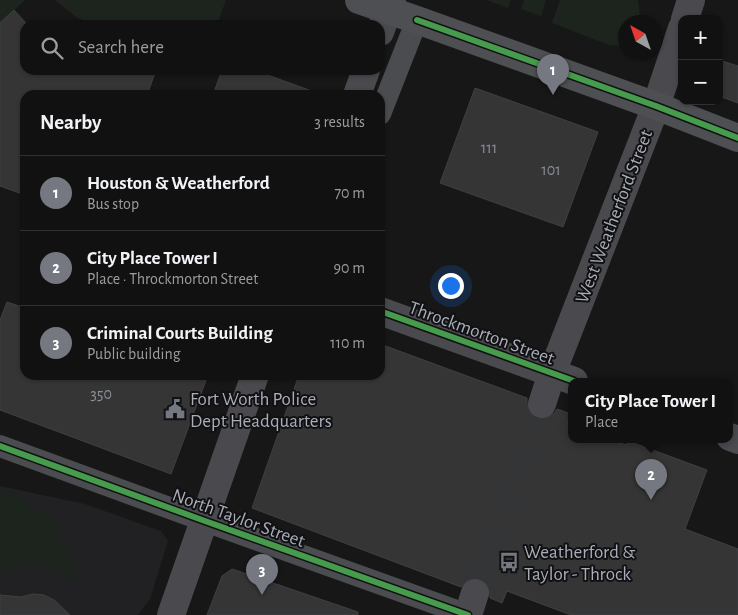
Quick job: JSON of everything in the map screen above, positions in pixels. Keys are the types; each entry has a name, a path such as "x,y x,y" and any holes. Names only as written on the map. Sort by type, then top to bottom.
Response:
{"main road":[{"path":"359,0 387,14 416,20 656,106 738,138"},
{"path":"686,15 691,0"},
{"name":"West Weatherford Street","path":"542,404 563,377 678,40"},
{"path":"359,90 364,75"},
{"name":"Throckmorton Street","path":"385,313 563,377"},
{"path":"171,615 253,380"}],"street":[{"path":"385,101 416,20"},
{"name":"North Taylor Street","path":"0,446 205,522 470,609"}],"shaded area":[{"path":"0,0 25,0 0,24"},
{"path":"55,0 226,0 219,20 83,20"},
{"path":"487,0 511,0 508,8"},
{"path":"524,0 546,0 541,16 521,9"},
{"path":"560,0 638,0 640,15 618,15 618,46 609,45 552,23"},
{"path":"0,486 85,504 161,531 168,541 150,599 138,615 0,615"},
{"path":"0,489 23,497 51,520 70,551 78,585 62,573 47,567 31,565 15,567 0,573"}],"building":[{"path":"14,10 23,20 20,20 20,75 154,75 149,90 20,90 20,193 0,186 0,23"},
{"path":"723,61 738,66 738,103 723,97"},
{"path":"220,75 268,75 309,90 215,90"},
{"path":"475,88 598,132 563,227 440,183"},
{"path":"7,302 20,306 20,380 206,380 171,474 0,410 0,320"},
{"path":"385,346 527,398 527,408 531,415 537,419 546,419 553,415 557,409 568,413 568,443 620,443 626,445 627,443 633,443 707,470 685,529 738,549 738,615 571,615 507,591 502,603 490,598 490,589 487,583 480,578 471,578 465,581 461,587 252,508 297,380 385,380"},
{"path":"232,569 358,612 358,615 207,615 222,576"},
{"path":"33,594 44,595 54,600 70,615 0,615 0,595 21,597"}],"tunnel":[{"path":"475,593 542,404"}],"cycle path":[{"path":"417,20 656,106 738,138"},
{"path":"385,313 568,379"},
{"path":"0,446 468,615"}],"place":[{"name":"Houston & Weatherford","path":"553,95"},
{"name":"Fort Worth Police Dept Headquarters","path":"175,409"},
{"name":"City Place Tower I","path":"651,500"},
{"name":"Weatherford & Taylor - Throck","path":"509,562"},
{"name":"Criminal Courts Building","path":"262,595"}]}
